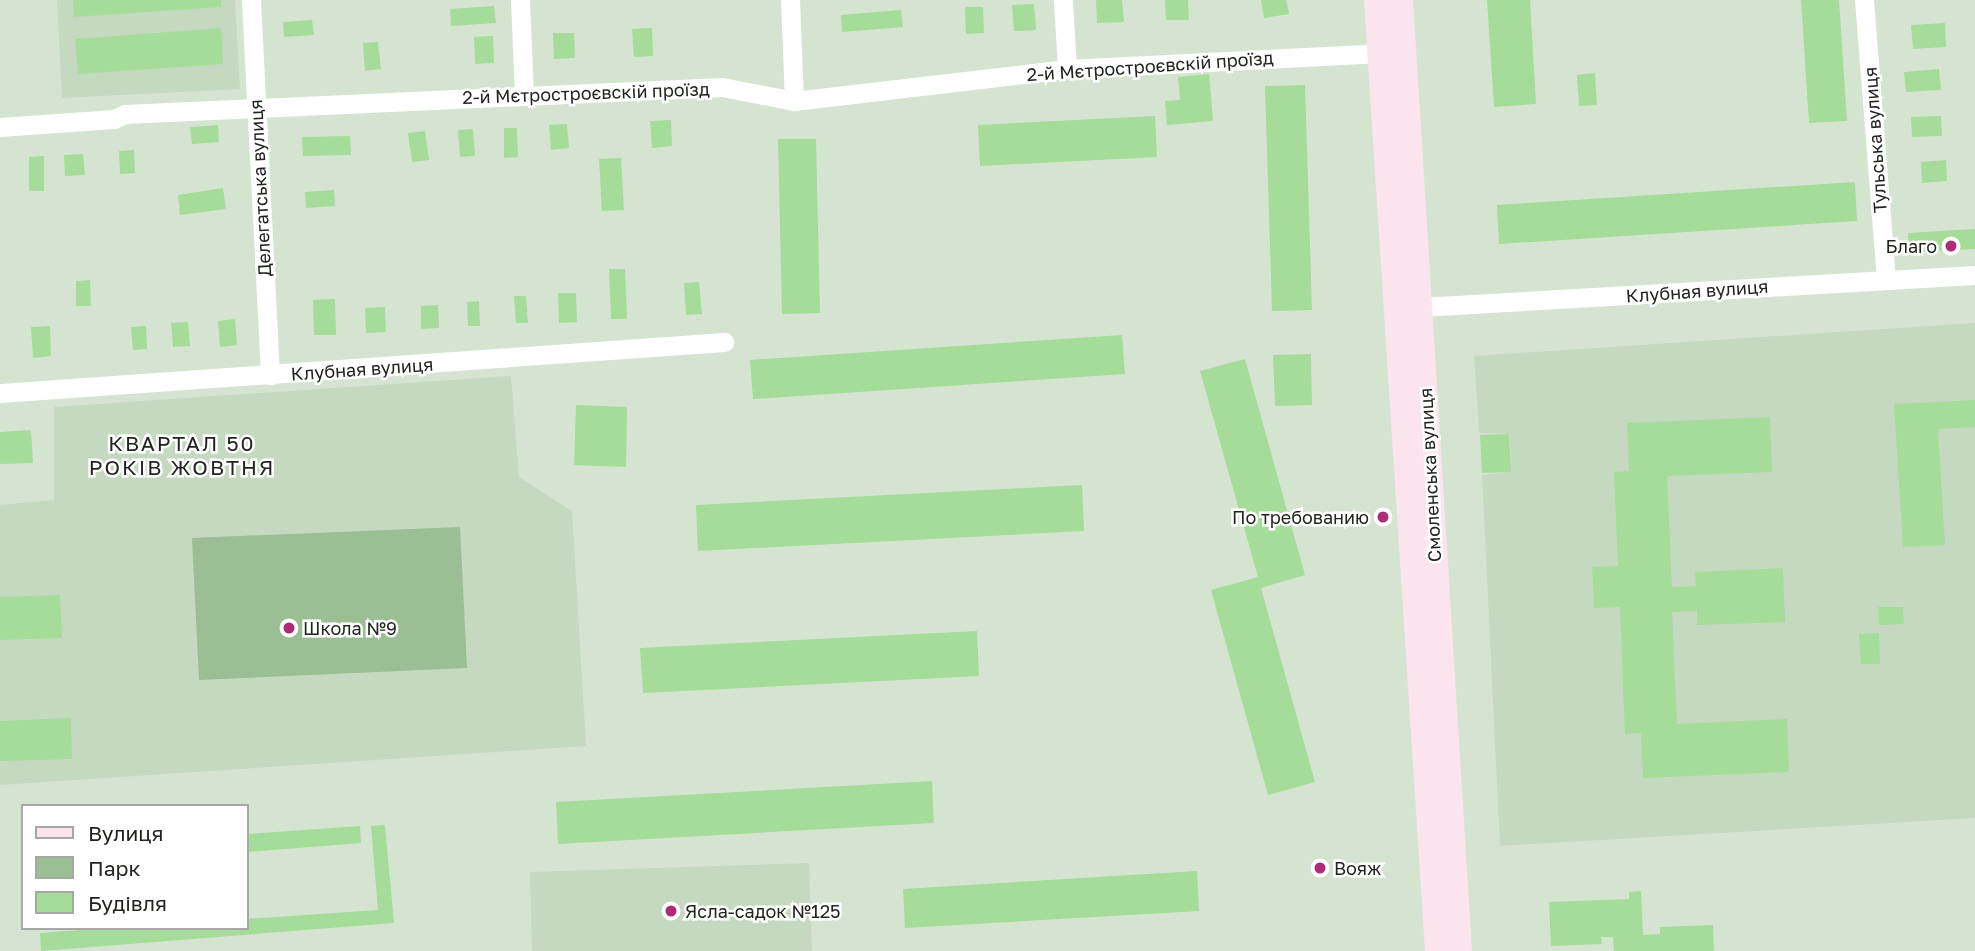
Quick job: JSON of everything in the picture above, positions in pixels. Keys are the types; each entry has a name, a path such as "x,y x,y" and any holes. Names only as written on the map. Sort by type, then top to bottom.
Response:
{"street":[{"name":"Делегатська вулиця","path":"251,0 270,376"},
{"path":"520,0 524,95"},
{"path":"790,0 794,101"},
{"path":"1063,0 1068,69"},
{"name":"Смоленська вулиця","path":"1377,0 1438,951"},
{"name":"Смоленська вулиця","path":"1400,0 1459,951"},
{"name":"Тульська вулиця","path":"1864,0 1886,280"},
{"name":"2-й Мєтростроєвскій проїзд","path":"0,127 114,119 125,114 722,87 794,101 1068,69 1381,53"},
{"name":"Клубная вулиця","path":"1420,307 1975,275"},
{"name":"Клубная вулиця","path":"0,393 724,342"}],"shaded area":[{"path":"57,0 235,0 240,89 62,98"},
{"path":"1975,323 1975,818 1500,846 1482,475 1511,472 1510,434 1479,433 1474,356"},
{"name":"Школа №9","path":"511,376 519,477 572,511 586,746 0,785 0,505 54,500 54,407"},
{"name":"Ясла-садок №125","path":"809,863 812,951 532,951 530,872"}],"green space":[{"path":"460,527 467,668 199,680 192,538"}],"building":[{"path":"73,0 221,0 221,7 74,17"},
{"path":"1096,0 1122,0 1124,22 1097,23"},
{"path":"1165,0 1188,0 1189,20 1166,20"},
{"path":"1261,0 1286,0 1289,14 1264,18"},
{"path":"1487,0 1530,0 1536,104 1494,107"},
{"path":"1801,0 1839,0 1847,121 1809,123"},
{"path":"1034,4 1036,30 1014,31 1012,5"},
{"path":"494,6 496,23 451,26 450,9"},
{"path":"965,7 983,7 984,33 966,34"},
{"path":"901,10 903,27 842,32 841,15"},
{"path":"312,20 314,35 284,37 283,22"},
{"path":"1945,23 1946,47 1913,49 1911,25"},
{"path":"221,28 223,64 78,74 75,39"},
{"path":"652,28 653,56 634,57 632,29"},
{"path":"553,33 574,33 575,58 554,59"},
{"path":"493,36 494,63 475,64 474,37"},
{"path":"378,42 381,69 365,71 363,43"},
{"path":"1939,69 1941,90 1906,92 1904,72"},
{"path":"1595,73 1597,105 1579,106 1577,75"},
{"path":"1209,74 1213,121 1167,125 1165,101 1180,100 1178,77"},
{"path":"1305,85 1312,310 1272,311 1265,86"},
{"path":"1155,116 1157,157 980,166 978,125"},
{"path":"1941,116 1942,136 1912,137 1911,117"},
{"path":"671,120 672,146 652,148 650,121"},
{"path":"567,124 569,148 551,150 549,125"},
{"path":"218,125 219,142 192,144 190,127"},
{"path":"504,128 517,128 518,157 504,158"},
{"path":"473,129 475,156 460,157 458,130"},
{"path":"425,131 429,160 412,162 408,133"},
{"path":"350,136 351,155 303,156 302,137"},
{"path":"778,139 816,139 820,313 782,314"},
{"path":"134,150 135,173 120,174 119,151"},
{"path":"83,154 85,175 65,176 64,155"},
{"path":"44,156 44,191 29,191 29,157"},
{"path":"621,158 624,210 602,211 599,159"},
{"path":"1946,160 1947,181 1922,183 1921,162"},
{"path":"1855,182 1857,221 1499,244 1497,205"},
{"path":"223,188 226,209 180,215 178,195"},
{"path":"334,190 335,206 306,208 305,192"},
{"path":"1975,229 1975,249 1909,252 1908,233"},
{"path":"609,269 625,269 627,319 611,319"},
{"path":"90,280 91,306 76,306 76,281"},
{"path":"699,282 702,314 686,315 684,283"},
{"path":"558,293 576,293 577,322 559,323"},
{"path":"514,296 526,296 528,323 516,323"},
{"path":"335,299 336,335 314,335 313,300"},
{"path":"479,301 480,326 468,326 467,302"},
{"path":"438,305 439,328 421,329 421,306"},
{"path":"385,307 386,332 366,333 365,308"},
{"path":"235,319 237,345 220,347 218,321"},
{"path":"188,322 190,346 173,347 171,323"},
{"path":"50,326 51,356 33,358 31,327"},
{"path":"146,326 147,349 133,350 131,327"},
{"path":"1122,335 1125,374 753,399 750,360"},
{"path":"1311,354 1312,405 1275,406 1273,355"},
{"path":"1245,359 1305,575 1261,588 1315,782 1268,795 1211,590 1258,577 1200,371"},
{"path":"1975,400 1975,427 1938,429 1945,545 1903,547 1894,404"},
{"path":"576,405 627,407 626,467 574,465"},
{"path":"1770,417 1772,472 1667,476 1672,587 1696,586 1695,572 1783,568 1785,622 1697,625 1697,611 1672,612 1677,724 1787,719 1789,772 1643,778 1641,733 1625,734 1620,607 1594,608 1592,567 1618,566 1614,472 1629,471 1627,423"},
{"path":"31,430 33,463 0,464 0,432"},
{"path":"1509,434 1511,472 1482,473 1480,435"},
{"path":"1082,485 1084,531 698,551 696,505"},
{"path":"60,595 62,638 0,640 0,597"},
{"path":"1878,607 1903,607 1904,624 1879,625"},
{"path":"977,631 979,676 643,693 640,648"},
{"path":"1879,633 1880,664 1861,664 1859,634"},
{"path":"71,718 72,759 0,761 0,721"},
{"path":"932,781 934,823 558,844 556,802"},
{"path":"385,825 394,923 41,951 40,933 80,930 248,930 248,919 378,910 371,826"},
{"path":"360,826 361,843 248,852 248,834"},
{"path":"1197,871 1199,911 905,928 903,889"},
{"path":"1641,891 1643,935 1660,934 1660,927 1713,925 1714,951 1614,951 1613,937 1601,937 1602,944 1551,946 1549,902 1629,899 1629,892"}],"place":[{"name":"Благо","path":"1951,246"},
{"name":"По требованию","path":"1383,517"},
{"name":"Школа №9","path":"289,628"},
{"name":"Вояж","path":"1320,868"},
{"name":"Ясла-садок №125","path":"671,911"}],"district":[{"name":"КВАРТАЛ 50 РОКІВ ЖОВТНЯ","path":"182,455"}]}
